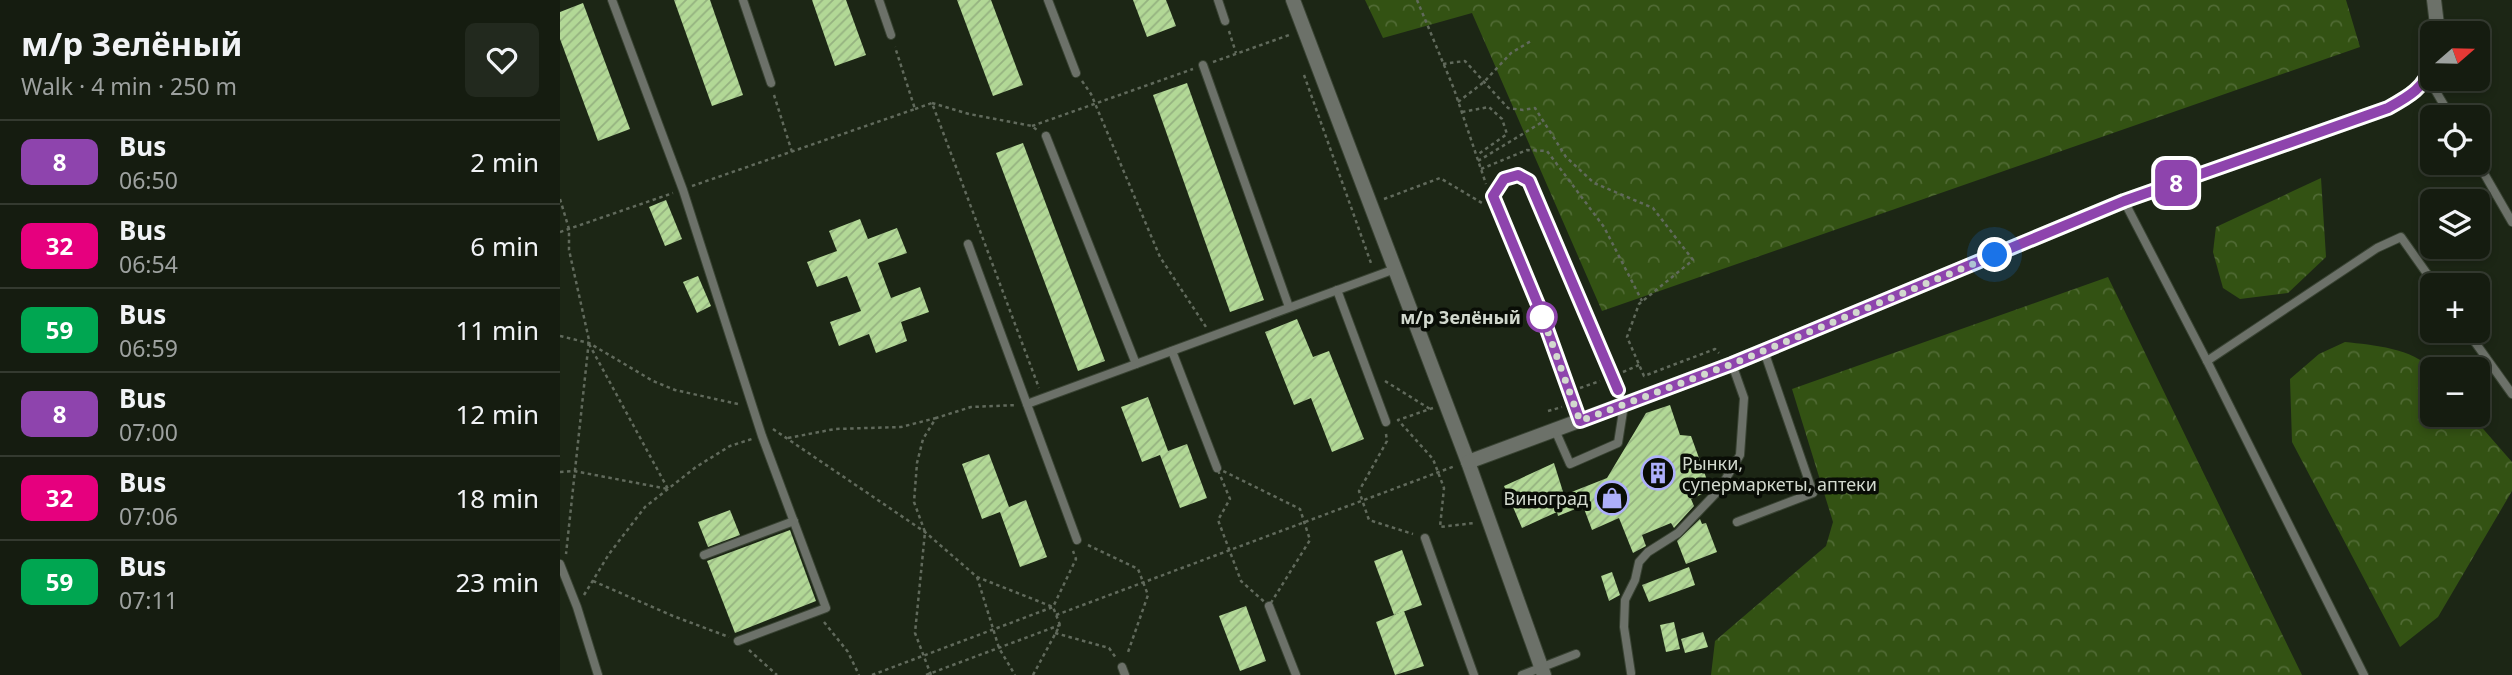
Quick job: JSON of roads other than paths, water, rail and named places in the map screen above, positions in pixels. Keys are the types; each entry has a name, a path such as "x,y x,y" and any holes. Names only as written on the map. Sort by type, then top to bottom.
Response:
{"street":[{"path":"1293,0 1468,462 1543,671"},
{"path":"2434,0 2437,21"},
{"path":"1468,462 1732,364 2124,201 2388,108 2412,95 2420,84"}],"lane":[{"path":"612,0 682,190 762,436 826,608 738,641"},
{"path":"743,0 771,83"},
{"path":"879,0 891,35"},
{"path":"1048,0 1076,73"},
{"path":"1217,0 1225,22"},
{"path":"1203,65 1289,307"},
{"path":"1046,136 1136,364"},
{"path":"1555,430 1570,464 1618,443 1624,405 1529,181 1518,175 1504,179 1493,196 1539,307 1580,421"},
{"path":"2484,175 2512,222"},
{"path":"2124,201 2364,675"},
{"path":"2207,362 2377,248 2401,237 2426,273"},
{"path":"968,244 1077,540"},
{"path":"1027,404 1395,269"},
{"path":"1337,290 1385,422"},
{"path":"2476,343 2512,394"},
{"path":"1172,351 1217,468"},
{"path":"1737,523 1813,493 1764,351"},
{"path":"1631,673 1624,627 1625,600 1635,580 1639,562 1648,552 1678,533 1703,507 1719,490 1740,455 1744,398 1732,364"},
{"path":"704,555 794,520"},
{"path":"1425,538 1474,675"},
{"path":"560,564 577,607 598,675"},
{"path":"1269,606 1296,675"},
{"path":"1522,675 1543,671 1576,654"}],"place":[{"name":"м/р Зелёный","path":"1542,317"},
{"name":"Рынки, супермаркеты, аптеки","path":"1658,473"},
{"name":"Виноград","path":"1612,498"}]}
